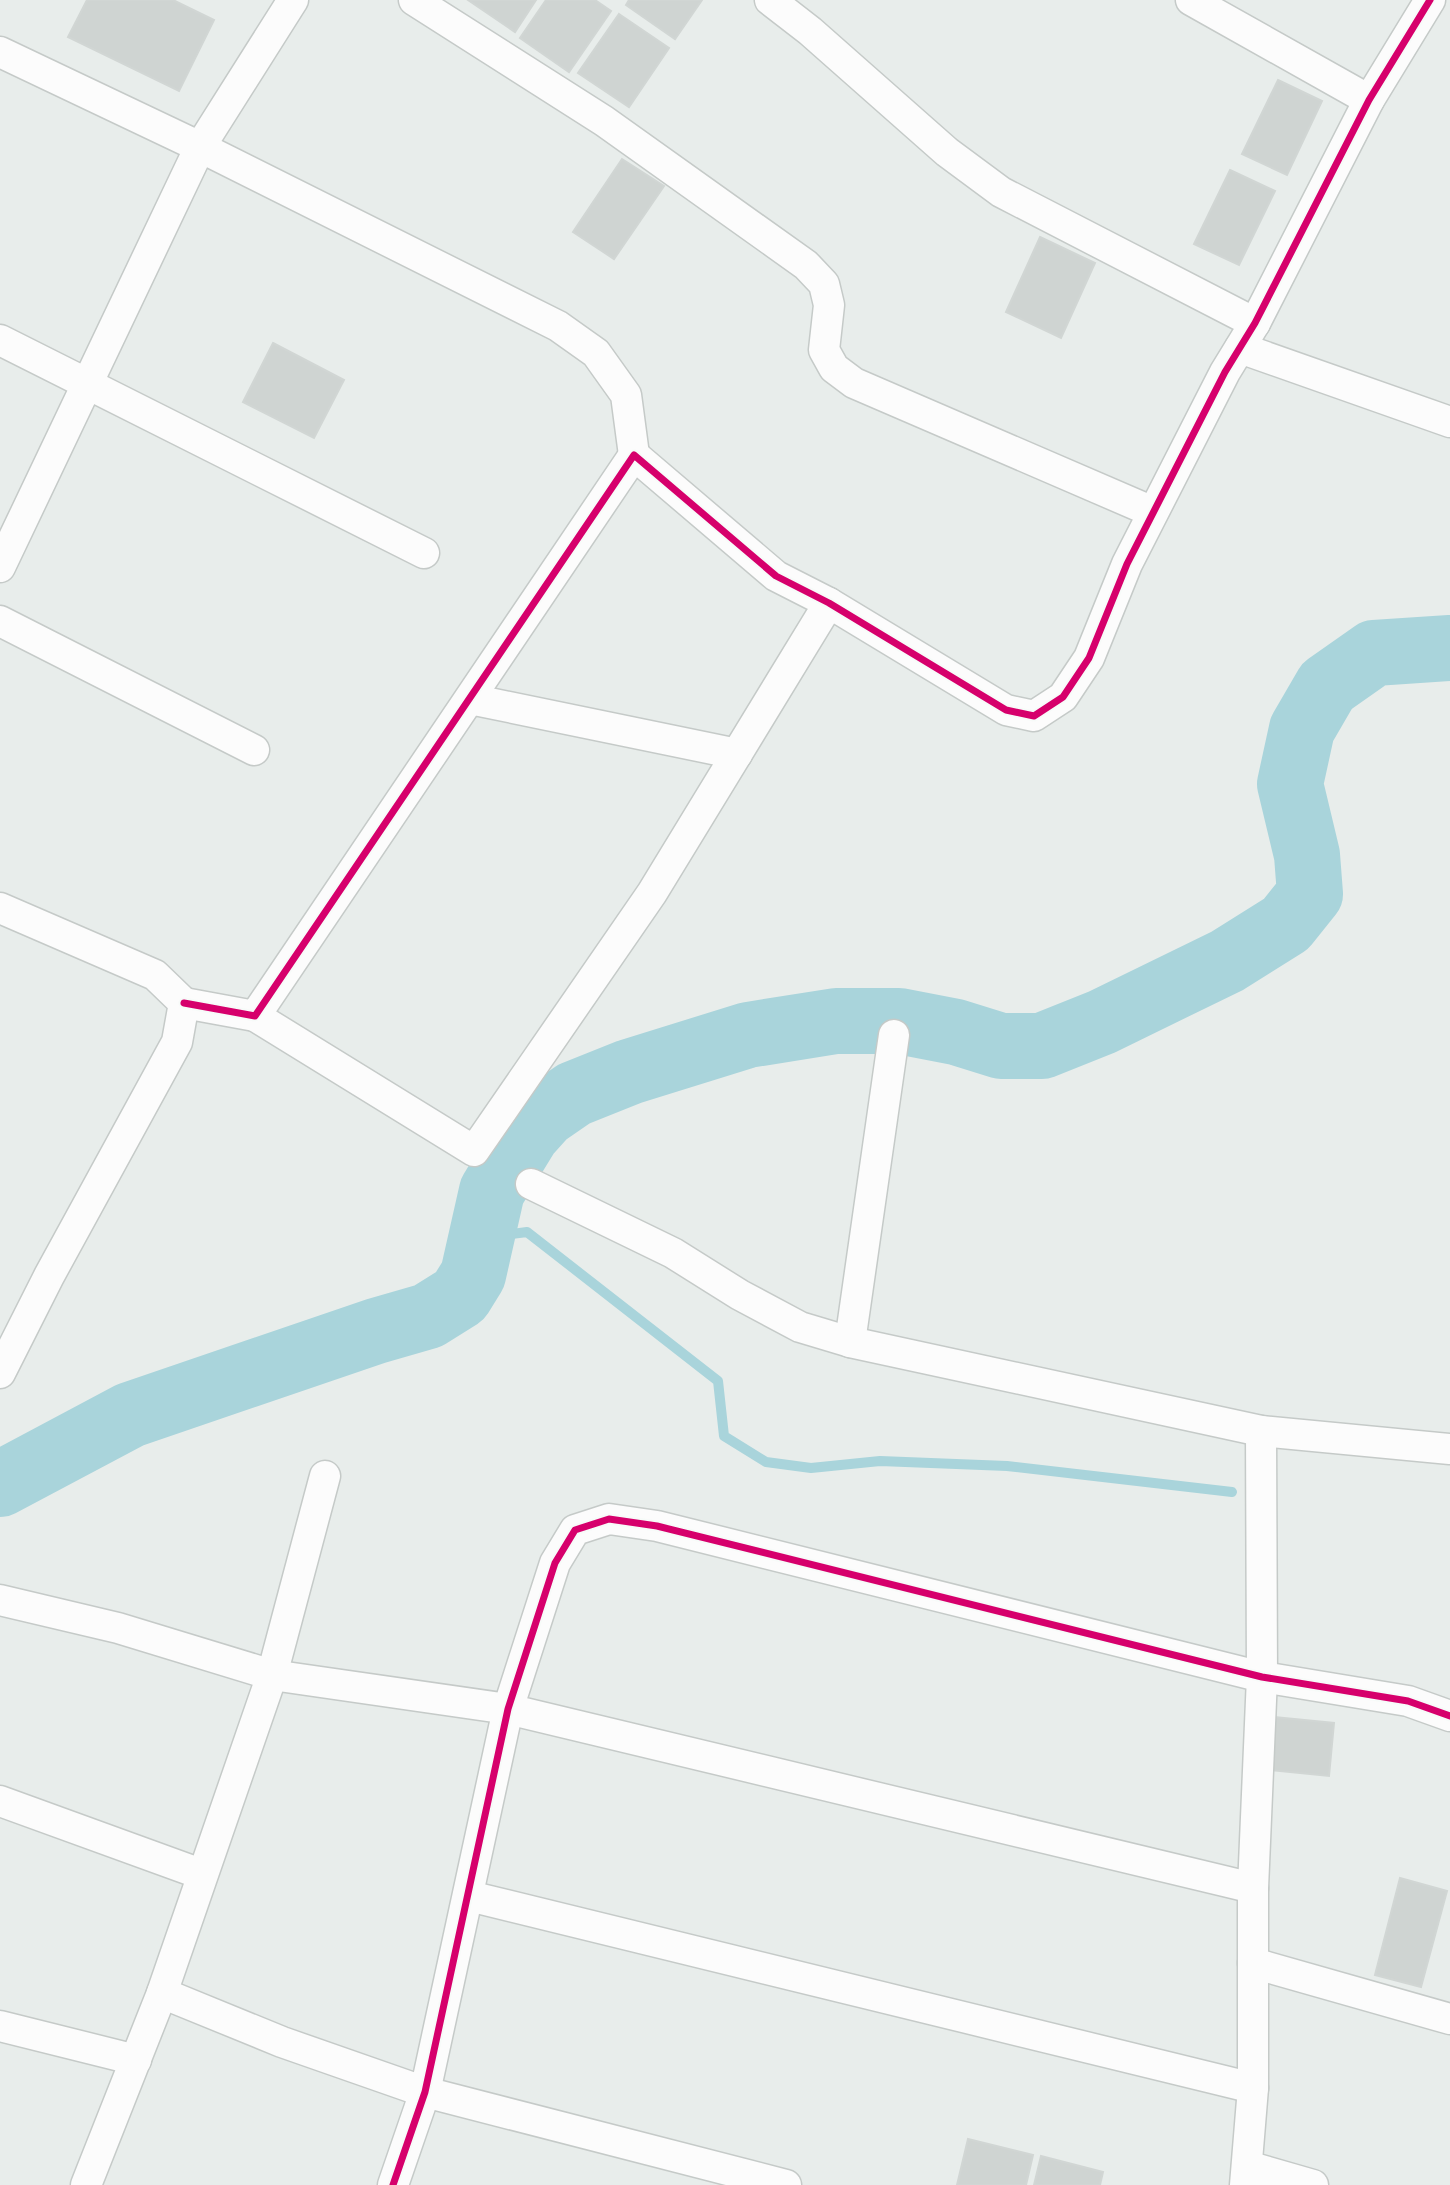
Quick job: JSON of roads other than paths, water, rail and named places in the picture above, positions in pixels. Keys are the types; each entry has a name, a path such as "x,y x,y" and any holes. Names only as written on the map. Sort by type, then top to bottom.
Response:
{"street":[{"path":"0,567 200,147 293,0"},
{"path":"414,0 604,121 806,265 824,284 829,305 824,350 834,368 854,383 1153,512"},
{"path":"770,0 810,31 947,152 1001,192 1255,323"},
{"path":"1191,0 1369,100"},
{"path":"634,455 776,576 829,603 1006,710 1034,716 1063,697 1089,658 1127,564 1225,372 1255,323 1369,100 1430,0"},
{"path":"0,52 200,147 558,326 596,353 626,395 634,455 256,1016"},
{"path":"0,340 424,553"},
{"path":"1240,348 1450,422"},
{"path":"0,908 155,975 184,1003 256,1016 474,1151 652,893 829,603"},
{"path":"0,621 254,750"},
{"path":"470,699 737,754"},
{"path":"0,1373 177,1042 184,1003"},
{"path":"850,1342 894,1035"},
{"path":"531,1184 673,1253 800,1327 850,1342 1261,1431 1450,1449"},
{"path":"1261,1431 1262,1677 1253,1888 1253,2088 1246,2176 1314,2185"},
{"path":"86,2185 162,1993 272,1675 326,1476"},
{"path":"393,2185 425,2092 508,1709 555,1563 575,1530 609,1519 657,1527 1262,1677 1408,1701 1450,1716"},
{"path":"0,1601 118,1628 272,1675 508,1709 1253,1888"},
{"path":"0,1801 201,1874"},
{"path":"469,1896 1253,2088"},
{"path":"1253,1963 1450,2020"},
{"path":"162,1993 282,2042 425,2092 786,2185"},
{"path":"0,2026 136,2060"}],"waterway":[{"path":"0,1484 130,1415 376,1331 428,1316 460,1296 473,1275 492,1191 527,1134 545,1114 574,1094 629,1072 748,1035 836,1021 899,1021 956,1032 1001,1046 1042,1046 1102,1022 1227,961 1286,924 1310,894 1307,855 1290,784 1302,729 1327,686 1374,653 1450,648"},
{"path":"480,1246 504,1235 527,1232 718,1381 724,1436 766,1462 811,1468 880,1461 1007,1466 1232,1492"}]}
